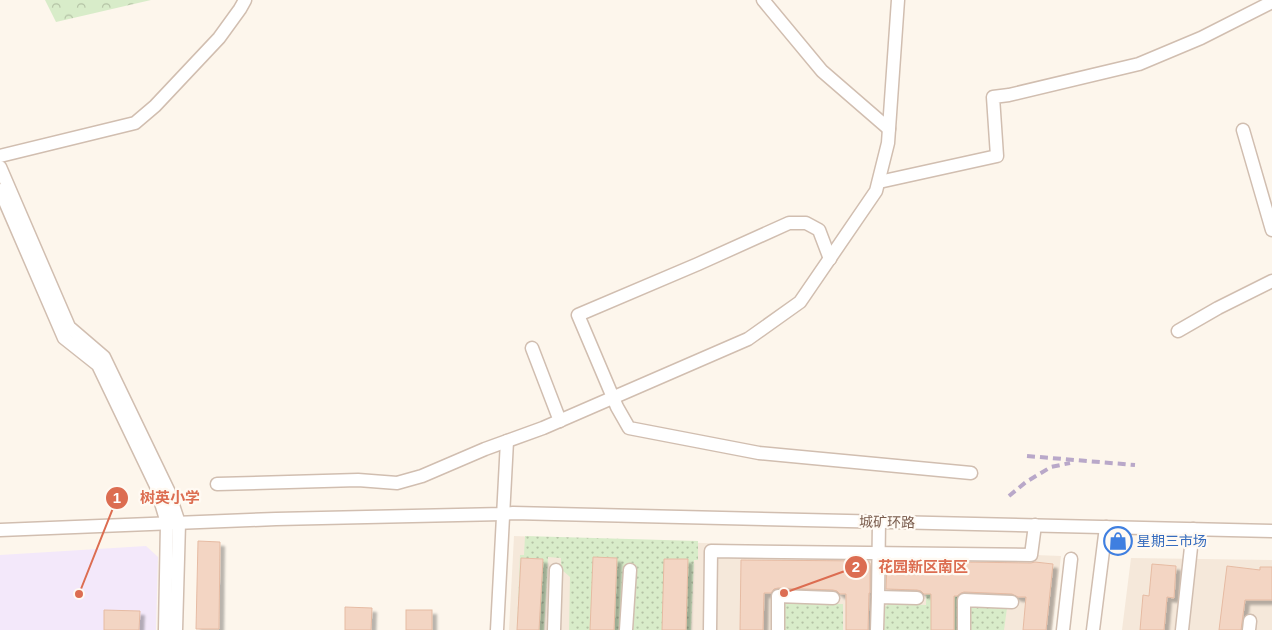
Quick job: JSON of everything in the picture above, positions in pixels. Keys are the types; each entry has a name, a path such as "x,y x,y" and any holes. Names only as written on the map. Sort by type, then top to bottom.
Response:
{"street":[{"path":"0,156 134,123 155,106 219,38 245,0"},
{"path":"763,0 822,71 889,129"},
{"path":"217,484 358,480 397,484 422,476 484,449 560,421 748,339 800,302 876,191 888,143 898,0"},
{"path":"879,182 997,156 993,97 1139,64 1201,38 1272,2"},
{"path":"1243,130 1272,230"},
{"path":"0,166 69,327 104,357 168,490 173,523 176,630"},
{"path":"0,190 64,338 98,365 173,523 165,630"},
{"path":"830,259 819,230 806,223 789,223 578,315 617,407 629,428 759,453 971,473"},
{"path":"1178,331 1218,308 1272,281"},
{"path":"532,348 560,421"},
{"path":"497,630 507,441"},
{"name":"城矿环路","path":"0,530 286,518 523,513 1272,530"},
{"path":"877,630 879,522"},
{"path":"710,630 711,551 1031,555 1035,525"},
{"path":"1093,630 1106,527"},
{"path":"1182,630 1193,529"},
{"path":"1063,630 1071,559"},
{"path":"554,630 556,570"},
{"path":"626,630 630,570"},
{"path":"778,630 778,596 833,598"},
{"path":"878,597 917,598"},
{"path":"964,630 964,600 1012,602"}],"shaded area":[{"path":"514,536 1061,556 1052,630 509,630"},
{"path":"146,546 158,557 156,630 0,630 0,555"},
{"path":"1131,558 1272,560 1272,630 1122,630"}],"green space":[{"path":"45,0 151,0 56,22"},
{"path":"525,536 698,541 698,560 694,560 691,630 569,630 570,577 561,569 561,558 548,557 544,630 539,630 543,559 521,558 517,630 520,555 524,555"},
{"path":"927,561 959,561 959,630 954,630 955,564 932,563 931,630 884,630 885,607 889,603 926,605"},
{"path":"785,604 843,604 843,630 785,630"},
{"path":"970,608 1007,608 1004,630 970,630"}],"building":[{"path":"198,541 220,542 219,629 196,629"},
{"path":"593,557 617,558 614,630 590,630"},
{"path":"521,558 543,559 539,630 517,630"},
{"path":"664,559 688,559 686,630 662,630"},
{"path":"741,560 869,561 868,630 846,630 846,594 840,594 833,590 778,588 774,589 771,593 764,593 763,630 740,630"},
{"path":"963,562 1035,562 1053,564 1046,630 1023,630 1026,597 1018,597 1012,594 964,592 954,596 954,630 931,630 931,594 924,594 917,590 886,589 887,563 963,564"},
{"path":"1152,564 1176,566 1174,598 1167,597 1164,630 1140,630 1143,595 1149,596"},
{"path":"1227,566 1260,570 1260,567 1272,567 1272,600 1245,600 1241,630 1219,630"},
{"path":"345,607 372,608 371,630 345,630"},
{"path":"104,610 140,611 139,630 104,630"},
{"path":"406,610 432,610 432,630 406,630"}],"railway":[{"path":"1027,456 1135,465"},
{"path":"1009,496 1026,482 1051,467 1070,463"}],"place":[{"name":"星期三市场","path":"1118,541"},
{"name":"花园新区南区","path":"784,593"},
{"name":"树英小学","path":"79,594"}]}
